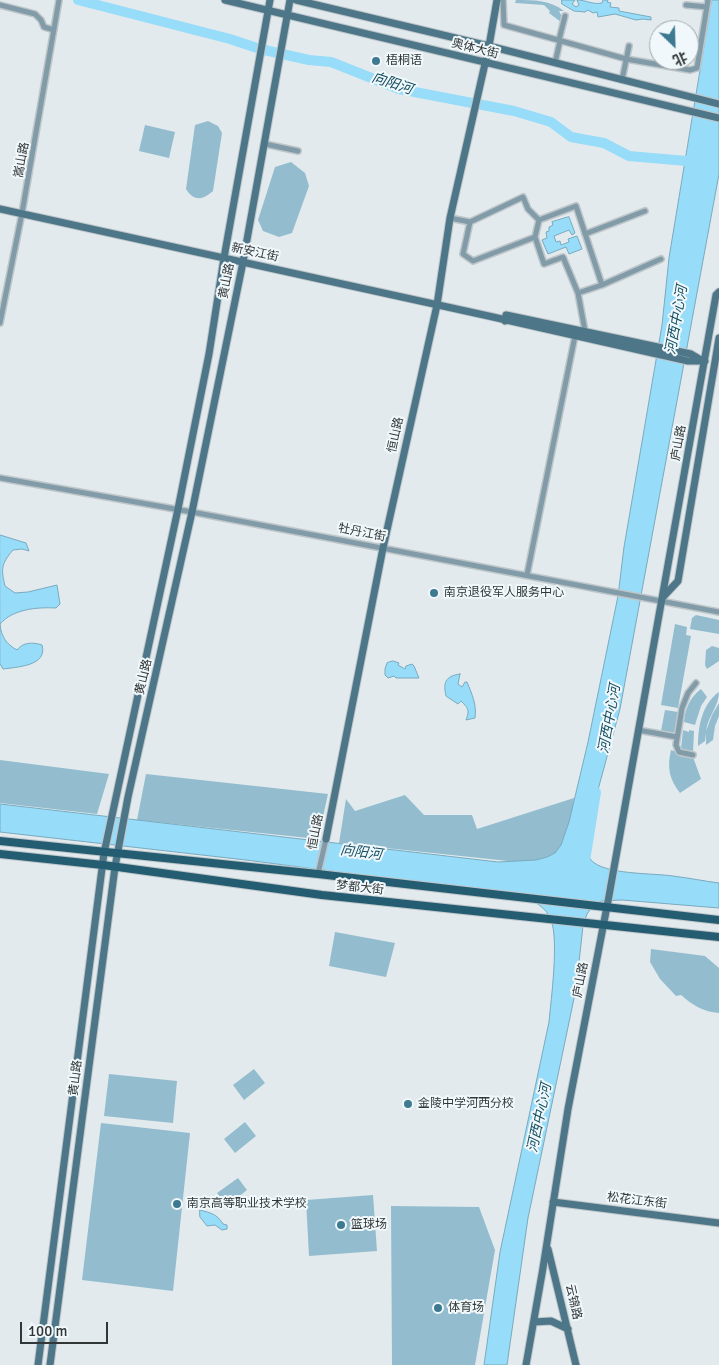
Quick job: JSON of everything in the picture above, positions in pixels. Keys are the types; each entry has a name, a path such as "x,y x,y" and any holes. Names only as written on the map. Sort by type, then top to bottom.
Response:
{"main road":[{"name":"奥体大街","path":"225,0 719,118"},
{"name":"黄山路","path":"38,1365 104,853 178,509 209,354 224,258 270,0"},
{"name":"黄山路","path":"50,1365 115,867 124,817 192,512 243,262 290,0"},
{"name":"奥体大街","path":"296,0 719,104"},
{"name":"恒山路","path":"326,839 383,548 436,305 450,218 489,46 497,0"},
{"name":"新安江街","path":"0,209 403,296 504,321 575,336 649,348"},
{"name":"庐山路","path":"526,1365 599,924 603,907 609,896 716,295 719,292"},
{"name":"新安江街","path":"504,321 506,315 584,331 705,361"},
{"name":"庐山路","path":"661,600 678,581 717,363 719,338"},
{"name":"梦都大街","path":"0,841 318,874 719,920"},
{"name":"梦都大街","path":"0,854 103,865 322,895 719,937"},
{"name":"松花江东街","path":"553,1202 719,1223"},
{"name":"云锦路","path":"547,1244 576,1365"},
{"path":"534,1322 551,1321 568,1328"}],"street":[{"name":"嵩山路","path":"0,323 22,214 60,0"},
{"path":"503,0 504,25 626,59 682,70 697,68 708,0"},
{"path":"0,5 35,14 41,20 44,27 54,30"},
{"path":"686,5 707,7"},
{"path":"555,63 565,16"},
{"path":"622,80 629,46"},
{"path":"265,144 298,151"},
{"path":"450,218 470,222 523,197 528,208 539,220"},
{"path":"539,220 576,206 602,284"},
{"path":"585,234 644,211"},
{"path":"539,220 536,237 544,264 563,257 578,293 584,331"},
{"path":"470,222 463,254 473,261 536,237"},
{"path":"578,293 661,259"},
{"path":"527,575 575,336"},
{"name":"新安江街","path":"705,361 717,363"},
{"name":"牡丹江街","path":"0,478 178,509 719,612"},
{"path":"693,755 679,752 676,745 682,708 688,692 696,683"},
{"path":"638,730 677,737"},
{"name":"恒山路","path":"318,874 326,839"}],"shaded area":[{"path":"516,0 536,1 559,7 564,11 559,11 563,19 561,22 549,13 550,11 544,5 515,3"},
{"path":"208,121 218,126 222,133 213,191 202,198 195,198 186,189 195,125"},
{"path":"145,125 175,132 169,158 139,151"},
{"path":"291,162 305,173 309,186 292,233 279,237 263,231 258,220 275,167"},
{"path":"696,615 719,620 719,634 690,629 692,618"},
{"path":"675,624 687,627 686,635 691,636 678,708 661,705"},
{"path":"712,646 719,648 719,661 707,669 705,665 706,650"},
{"path":"701,689 707,697 701,706 695,725 684,722 689,704"},
{"path":"719,692 719,697 706,731 719,703 719,716 713,740 706,745 706,733 705,741 698,746 702,716 713,697"},
{"path":"665,710 678,712 675,733 661,731"},
{"path":"683,730 694,731 693,753 681,749"},
{"path":"671,750 693,757 701,779 680,793 673,783 670,773"},
{"path":"0,760 109,774 97,814 0,803"},
{"path":"146,774 328,794 318,839 137,820"},
{"path":"405,795 424,815 472,815 477,829 574,798 570,855 555,866 339,843 346,799 355,811"},
{"path":"335,932 395,943 386,977 329,966"},
{"path":"651,949 705,956 719,968 719,1013 699,1007 681,995 676,996 660,979 650,962"},
{"path":"254,1069 265,1083 244,1100 233,1085"},
{"path":"109,1074 177,1081 173,1123 104,1116"},
{"path":"245,1122 256,1136 235,1153 224,1139"},
{"path":"101,1123 190,1133 173,1291 82,1280"},
{"path":"238,1178 247,1190 227,1206 217,1193"},
{"name":"篮球场","path":"373,1195 377,1251 309,1256 306,1200"},
{"name":"体育场","path":"391,1206 479,1207 495,1250 475,1365 392,1365"}],"water":[{"path":"562,0 575,0 572,4 576,7 579,5 577,0 602,3 603,0 608,0 607,2 611,3 610,7 619,8 619,11 651,17 651,20 636,20 615,14 598,17 597,12 593,13 588,10 585,12 574,11 562,4"},
{"path":"712,0 719,0 719,174 620,709 586,834 586,841 589,857 597,865 618,871 673,876 719,883 719,908 622,900 602,901 594,904 587,914 583,926 576,989 528,1218 507,1365 484,1365 500,1252 549,1022 554,970 554,941 551,920 543,908 522,896 246,860 0,832 0,804 498,862 536,860 555,853 561,845 569,822 588,742 618,596 624,547 662,325 669,258"},
{"path":"569,217 575,233 572,235 569,230 554,236 556,242 560,241 561,245 569,242 568,239 577,236 582,249 569,254 566,247 548,254 542,240 547,238 546,232 553,225 552,222"},
{"path":"0,535 26,543 29,551 22,549 13,550 9,555 3,567 5,586 15,593 57,585 60,604 56,608 41,608 18,612 0,624"},
{"path":"0,624 5,639 17,650 22,645 28,643 42,645 43,652 40,657 30,664 3,669 0,664"},
{"path":"393,661 399,663 398,665 405,669 406,666 412,664 419,678 396,678 394,676 388,678 385,675 385,669 387,663"},
{"path":"460,674 458,684 462,687 467,682 475,704 475,718 466,720 468,709 461,701 458,704 446,696 446,681 451,676"},
{"path":"200,1210 216,1216 223,1224 227,1225 227,1229 222,1230 215,1225 207,1226 200,1217"}],"waterway":[{"name":"向阳河","path":"78,0 230,39 260,49 309,60 331,62 399,89 514,111 551,122 571,137 604,143 629,156 698,162"},
{"name":"河西中心河","path":"585,861 596,792"}],"place":[{"name":"梧桐语","path":"376,61"},
{"name":"南京退役军人服务中心","path":"434,593"},
{"name":"金陵中学河西分校","path":"408,1104"},
{"name":"南京高等职业技术学校","path":"177,1204"},
{"name":"篮球场","path":"341,1225"},
{"name":"体育场","path":"438,1308"}]}
